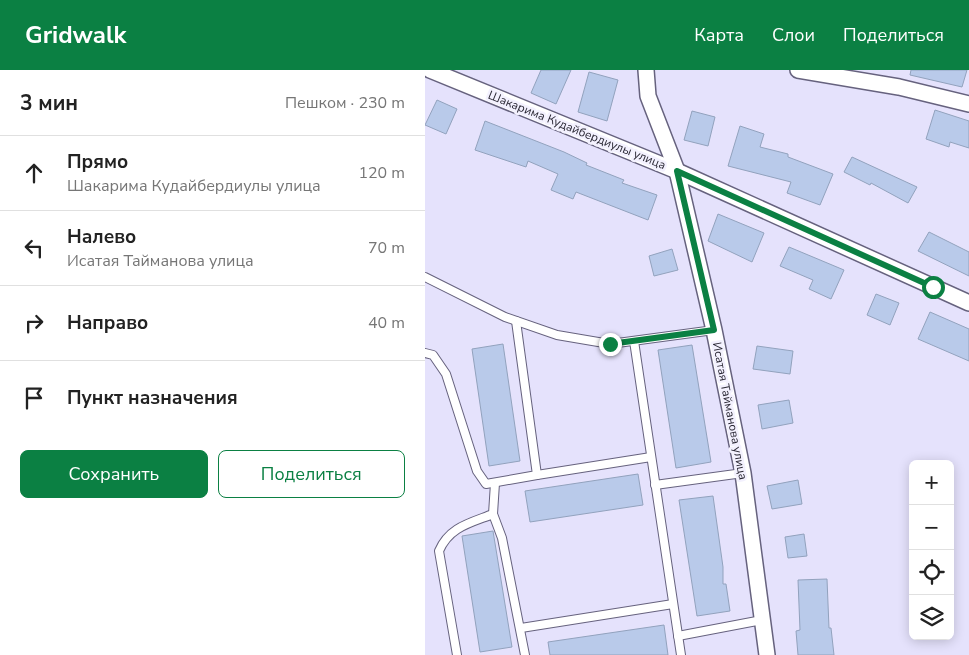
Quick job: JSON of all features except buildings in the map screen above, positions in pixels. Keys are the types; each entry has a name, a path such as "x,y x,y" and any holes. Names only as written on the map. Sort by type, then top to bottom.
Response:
{"street":[{"name":"Шакарима Кудайбердиулы улица","path":"430,70 677,171 969,303"},
{"name":"Исатая Тайманова улица","path":"646,70 648,96 677,171 714,330 743,473 767,655"},
{"path":"799,70 899,87 969,104"}],"lane":[{"path":"425,277 516,321 557,335 610,344 714,330"},
{"path":"516,321 537,475"},
{"path":"634,341 681,655"},
{"path":"425,353 433,355 446,374 477,472 486,484 651,456"},
{"path":"655,485 743,473"},
{"path":"495,483 493,514 502,538 525,655"},
{"path":"457,655 439,551 445,538 456,529 493,514"},
{"path":"521,628 673,604"},
{"path":"678,636 762,620"}],"route":[{"path":"610,344 714,330 677,171 933,287"}]}
